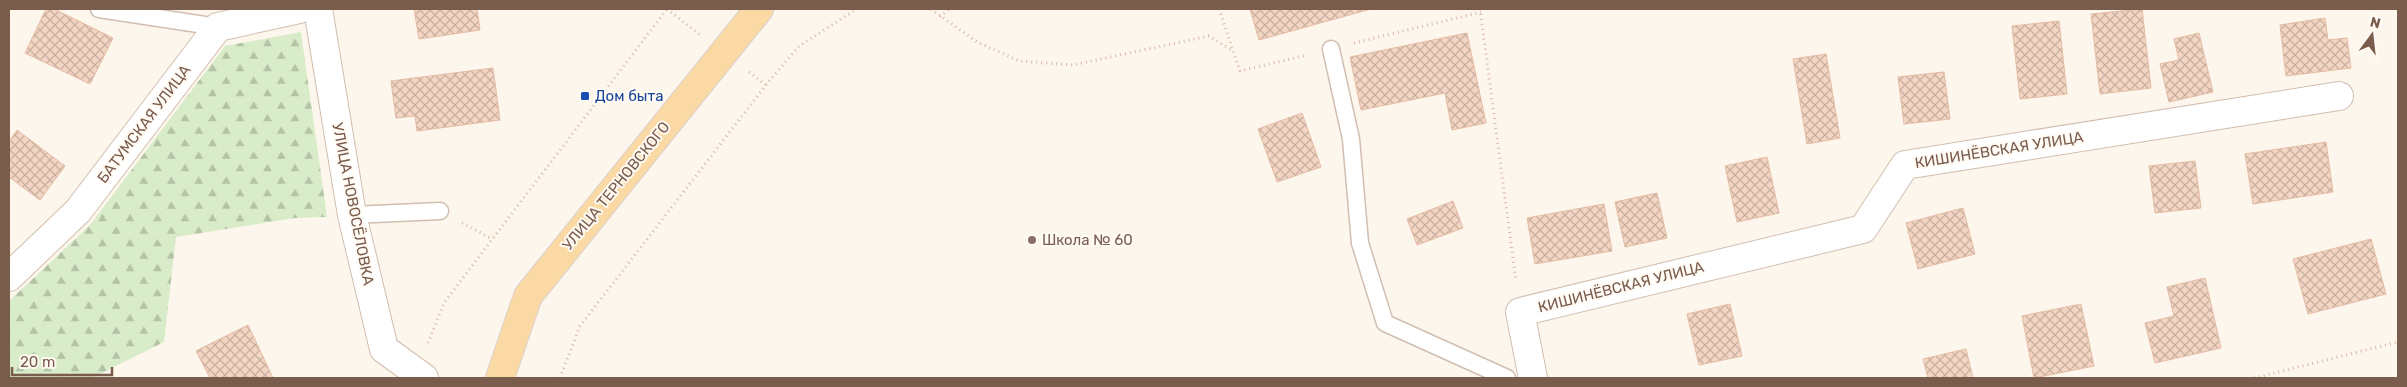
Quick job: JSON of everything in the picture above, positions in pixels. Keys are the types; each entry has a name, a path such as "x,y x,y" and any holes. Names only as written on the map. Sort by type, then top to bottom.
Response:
{"main road":[{"name":"УЛИЦА ТЕРНОВСКОГО","path":"500,378 528,296 759,9"}],"street":[{"path":"218,27 299,9"},
{"name":"УЛИЦА НОВОСЁЛОВКА","path":"318,9 352,215 384,349 420,376"},
{"name":"БАТУМСКАЯ УЛИЦА","path":"9,277 78,211 218,27"},
{"name":"КИШИНЁВСКАЯ УЛИЦА","path":"1520,312 1863,229 1905,165 2339,96"},
{"path":"1520,312 1532,378"}],"lane":[{"path":"98,9 218,27"},
{"path":"1331,49 1351,139 1360,243 1385,323 1507,378"},
{"path":"352,215 440,211"}],"path":[{"path":"420,376 444,303 667,9 702,37"},
{"path":"560,378 580,326 766,85 799,46 857,9"},
{"path":"931,9 977,42 1020,61 1073,65 1209,36 1233,50"},
{"path":"940,17 949,9"},
{"path":"1480,9 1520,312"},
{"path":"744,68 766,85"},
{"path":"440,211 492,239"},
{"path":"2254,378 2398,342"}],"green space":[{"path":"301,32 327,217 295,218 176,237 164,342 92,378 9,378 9,301 90,225 225,46"}],"building":[{"path":"46,9 54,9 113,38 90,84 25,53"},
{"path":"414,9 477,9 480,30 419,39"},
{"path":"1250,9 1371,9 1259,40"},
{"path":"2142,9 2151,88 2100,94 2091,14"},
{"path":"2325,18 2328,40 2347,38 2351,68 2286,76 2280,25"},
{"path":"2059,21 2067,94 2020,99 2012,26"},
{"path":"1467,33 1486,123 1452,130 1445,93 1361,110 1350,57"},
{"path":"2199,33 2213,92 2169,102 2160,64 2179,60 2174,39"},
{"path":"1826,54 1840,138 1807,144 1793,59"},
{"path":"493,68 500,120 417,131 415,116 396,118 391,81"},
{"path":"1944,72 1950,119 1904,124 1898,77"},
{"path":"1302,113 1321,167 1277,182 1258,129"},
{"path":"17,130 65,166 40,200 9,177 9,142"},
{"path":"2326,142 2333,192 2253,204 2245,154"},
{"path":"1767,157 1779,213 1737,222 1725,166"},
{"path":"2195,161 2201,208 2155,213 2149,166"},
{"path":"1657,193 1667,238 1625,247 1615,202"},
{"path":"1453,201 1463,228 1417,245 1407,219"},
{"path":"1604,204 1612,251 1535,264 1527,218"},
{"path":"1963,208 1975,254 1918,269 1906,223"},
{"path":"2371,239 2386,294 2308,314 2293,259"},
{"path":"2205,278 2221,348 2155,363 2145,323 2174,316 2167,287"},
{"path":"1730,304 1742,356 1699,365 1687,314"},
{"path":"2081,304 2094,366 2034,378 2022,316"},
{"path":"248,325 273,378 210,378 196,351"},
{"path":"1966,349 1973,378 1928,378 1923,359"}],"place":[{"name":"Дом быта","path":"585,96"},
{"name":"Школа № 60","path":"1032,240"}]}
